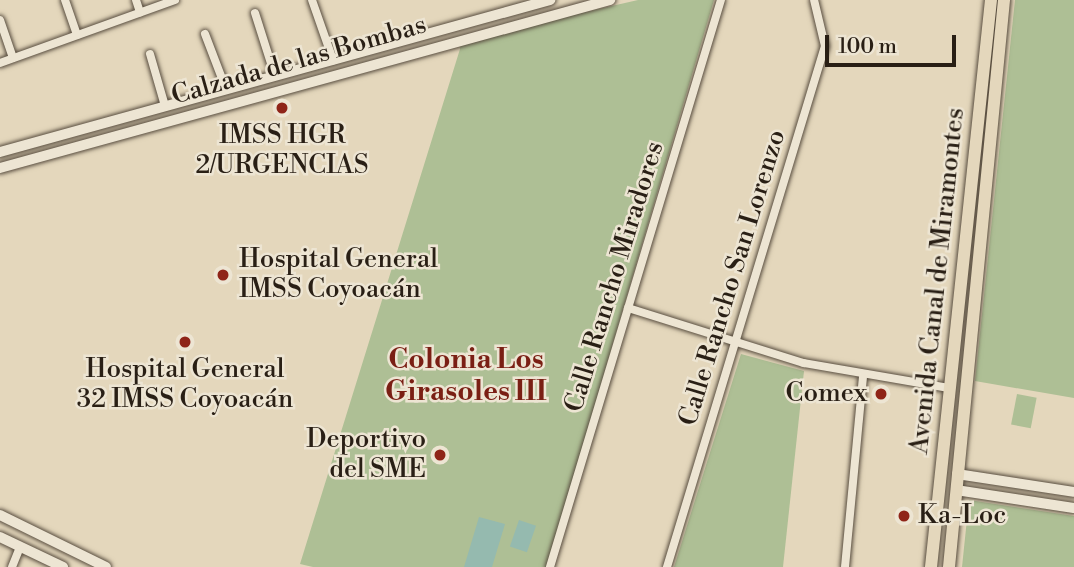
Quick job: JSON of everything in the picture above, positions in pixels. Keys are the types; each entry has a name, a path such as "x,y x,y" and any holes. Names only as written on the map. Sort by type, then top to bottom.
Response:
{"main road":[{"name":"Calzada de las Bombas","path":"0,152 550,0"},
{"name":"Calzada de las Bombas","path":"0,168 610,0"},
{"name":"Avenida Canal de Miramontes","path":"931,567 990,0"},
{"name":"Avenida Canal de Miramontes","path":"949,567 1004,0"},
{"path":"0,515 106,567"},
{"path":"0,537 63,567"}],"street":[{"path":"65,0 77,35"},
{"path":"136,0 140,12"},
{"path":"0,63 174,0"},
{"path":"312,0 333,60"},
{"name":"Calle Rancho Miradores","path":"550,567 721,0"},
{"name":"Calle Rancho San Lorenzo","path":"667,567 825,47 814,0"},
{"path":"256,13 275,76"},
{"path":"0,20 13,58"},
{"path":"205,34 226,89"},
{"path":"150,54 165,106"},
{"path":"628,308 804,363 863,376 948,388"},
{"path":"845,567 863,376"},
{"path":"957,474 1074,492"},
{"path":"956,490 1074,508"},
{"path":"12,567 20,547"}],"green space":[{"path":"638,0 714,0 547,567 313,567 300,564 460,49 459,41"},
{"path":"1015,0 1074,0 1074,398 975,381"},
{"path":"741,354 804,371 783,567 674,567"},
{"path":"1017,394 1037,398 1031,428 1011,424"},
{"path":"969,500 1074,516 1074,567 962,567"}],"water":[{"path":"479,517 505,524 492,567 464,567"},
{"path":"519,520 536,526 527,552 510,546"}],"place":[{"name":"IMSS HGR 2/URGENCIAS","path":"282,108"},
{"name":"Hospital General IMSS Coyoacán","path":"223,275"},
{"name":"Hospital General 32 IMSS Coyoacán","path":"185,342"},
{"name":"Comex","path":"881,394"},
{"name":"Deportivo del SME","path":"440,455"},
{"name":"Ka-Loc","path":"904,516"}],"district":[{"name":"Colonia Los Girasoles III","path":"466,376"}]}
